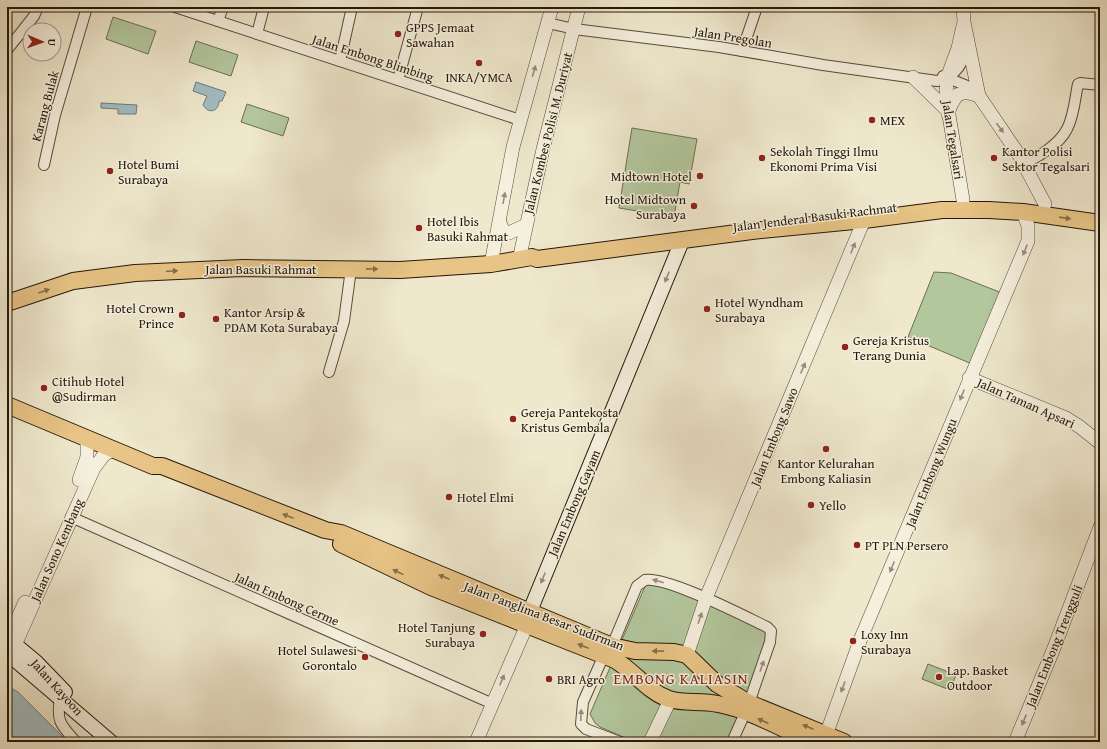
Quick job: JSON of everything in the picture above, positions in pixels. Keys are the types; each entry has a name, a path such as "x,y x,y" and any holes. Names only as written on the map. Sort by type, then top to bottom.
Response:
{"main road":[{"name":"Jalan Jenderal Basuki Rachmat","path":"526,259 536,254 600,247 735,227 963,200 1046,204 1100,212"},
{"name":"Jalan Jenderal Basuki Rachmat","path":"526,259 682,241 760,230 864,220 942,210 1023,212 1100,223"},
{"name":"Jalan Embong Gayam","path":"528,618 682,241"},
{"name":"Jalan Basuki Rahmat","path":"7,303 73,281 131,273 243,268 400,270 491,264 526,259"},
{"name":"Jalan Panglima Besar Sudirman","path":"7,398 155,458 162,466"},
{"name":"Jalan Panglima Besar Sudirman","path":"7,405 86,440 153,466 162,466 325,530 341,533 528,618 608,650 674,652 687,654 717,684 747,708"},
{"name":"Jalan Kayoon","path":"9,647 60,698 111,742"},
{"name":"Jalan Kayoon","path":"9,647 67,694 87,721"},
{"name":"Jalan Panglima Besar Sudirman","path":"608,650 654,692 670,700 747,708 819,738 844,742"}],"street":[{"path":"7,50 34,16 38,7"},
{"name":"Karang Bulak","path":"44,165 55,115 87,7"},
{"name":"Jalan Embong Blimbing","path":"175,7 520,120"},
{"path":"218,21 223,7"},
{"path":"257,34 264,7"},
{"path":"340,61 352,7"},
{"path":"398,80 418,7"},
{"name":"Jalan Kombes Polisi M. Duriyat","path":"491,264 520,120 552,7"},
{"name":"Jalan Kombes Polisi M. Duriyat","path":"526,259 526,225 543,149 579,7"},
{"path":"742,51 756,7"},
{"path":"963,7 964,22 978,93 1024,164 1046,204"},
{"name":"Jalan Tegalsari","path":"963,200 948,113 946,73 958,48 964,22"},
{"name":"Jalan Pregolan","path":"548,23 574,29 742,51 823,65 937,81 946,73 978,93"},
{"path":"913,77 948,113 951,105 958,95 966,92 978,93"},
{"path":"1024,164 1046,151 1064,134 1070,120 1078,84 1100,85"},
{"name":"Jalan Embong Wungu","path":"819,738 918,505 969,378 1028,241 1028,226 1023,212"},
{"name":"Jalan Embong Sawo","path":"687,654 701,596 864,220"},
{"path":"500,223 503,230 509,233 514,232 526,225"},
{"path":"329,372 344,321 351,269"},
{"name":"Jalan Taman Apsari","path":"969,378 1066,418 1100,443"},
{"name":"Jalan Sono Kembang","path":"9,647 85,464 86,440"},
{"name":"Jalan Sono Kembang","path":"9,647 94,468 104,455 112,450"},
{"name":"Jalan Embong Cerme","path":"71,517 493,704"},
{"name":"Jalan Embong Trengguli","path":"1015,742 1057,641 1100,527"},
{"path":"620,742 586,728 581,724 583,702 637,586 645,580 657,580 701,596 767,627 771,631 770,642 747,708 732,742"},
{"path":"476,742 528,618"},
{"path":"60,698 58,719 60,724 76,742"},
{"path":"650,742 670,700"}],"green space":[{"path":"113,17 156,31 148,54 106,39"},
{"path":"196,41 238,55 231,76 189,62"},
{"path":"247,104 289,118 283,136 241,122"},
{"path":"632,128 697,139 689,184 680,182 674,217 619,208"},
{"path":"934,272 951,273 1002,293 972,364 908,337"},
{"path":"659,583 765,627 770,635 729,742 635,742 600,727 595,723 590,714 646,584"},
{"name":"Lap. Basket Outdoor","path":"928,664 956,675 950,690 922,679"}],"water":[{"path":"196,82 226,92 222,101 219,101 216,109 211,111 205,108 203,105 207,96 193,91"},
{"path":"101,103 137,105 136,114 118,114 118,109 101,108"},
{"path":"7,686 18,692 68,742 7,742"}],"place":[{"name":"GPPS Jemaat Sawahan","path":"398,34"},
{"name":"INKA/YMCA","path":"479,63"},
{"name":"MEX","path":"872,120"},
{"name":"Sekolah Tinggi Ilmu Ekonomi Prima Visi","path":"762,158"},
{"name":"Kantor Polisi Sektor Tegalsari","path":"994,158"},
{"name":"Hotel Bumi Surabaya","path":"110,171"},
{"name":"Midtown Hotel","path":"700,176"},
{"name":"Hotel Midtown Surabaya","path":"694,206"},
{"name":"Hotel Ibis Basuki Rahmat","path":"419,228"},
{"name":"Hotel Wyndham Surabaya","path":"707,309"},
{"name":"Hotel Crown Prince","path":"182,315"},
{"name":"Kantor Arsip & PDAM Kota Surabaya","path":"216,319"},
{"name":"Gereja Kristus Terang Dunia","path":"845,347"},
{"name":"Citihub Hotel @Sudirman","path":"44,388"},
{"name":"Gereja Pantekosta Kristus Gembala","path":"513,419"},
{"name":"Kantor Kelurahan Embong Kaliasin","path":"826,449"},
{"name":"Hotel Elmi","path":"449,497"},
{"name":"Yello","path":"811,505"},
{"name":"PT PLN Persero","path":"857,545"},
{"name":"Hotel Tanjung Surabaya","path":"483,634"},
{"name":"Loxy Inn Surabaya","path":"853,641"},
{"name":"Hotel Sulawesi Gorontalo","path":"365,657"},
{"name":"Lap. Basket Outdoor","path":"939,677"},
{"name":"BRI Agro","path":"549,679"}],"district":[{"name":"EMBONG KALIASIN","path":"681,678"}]}
